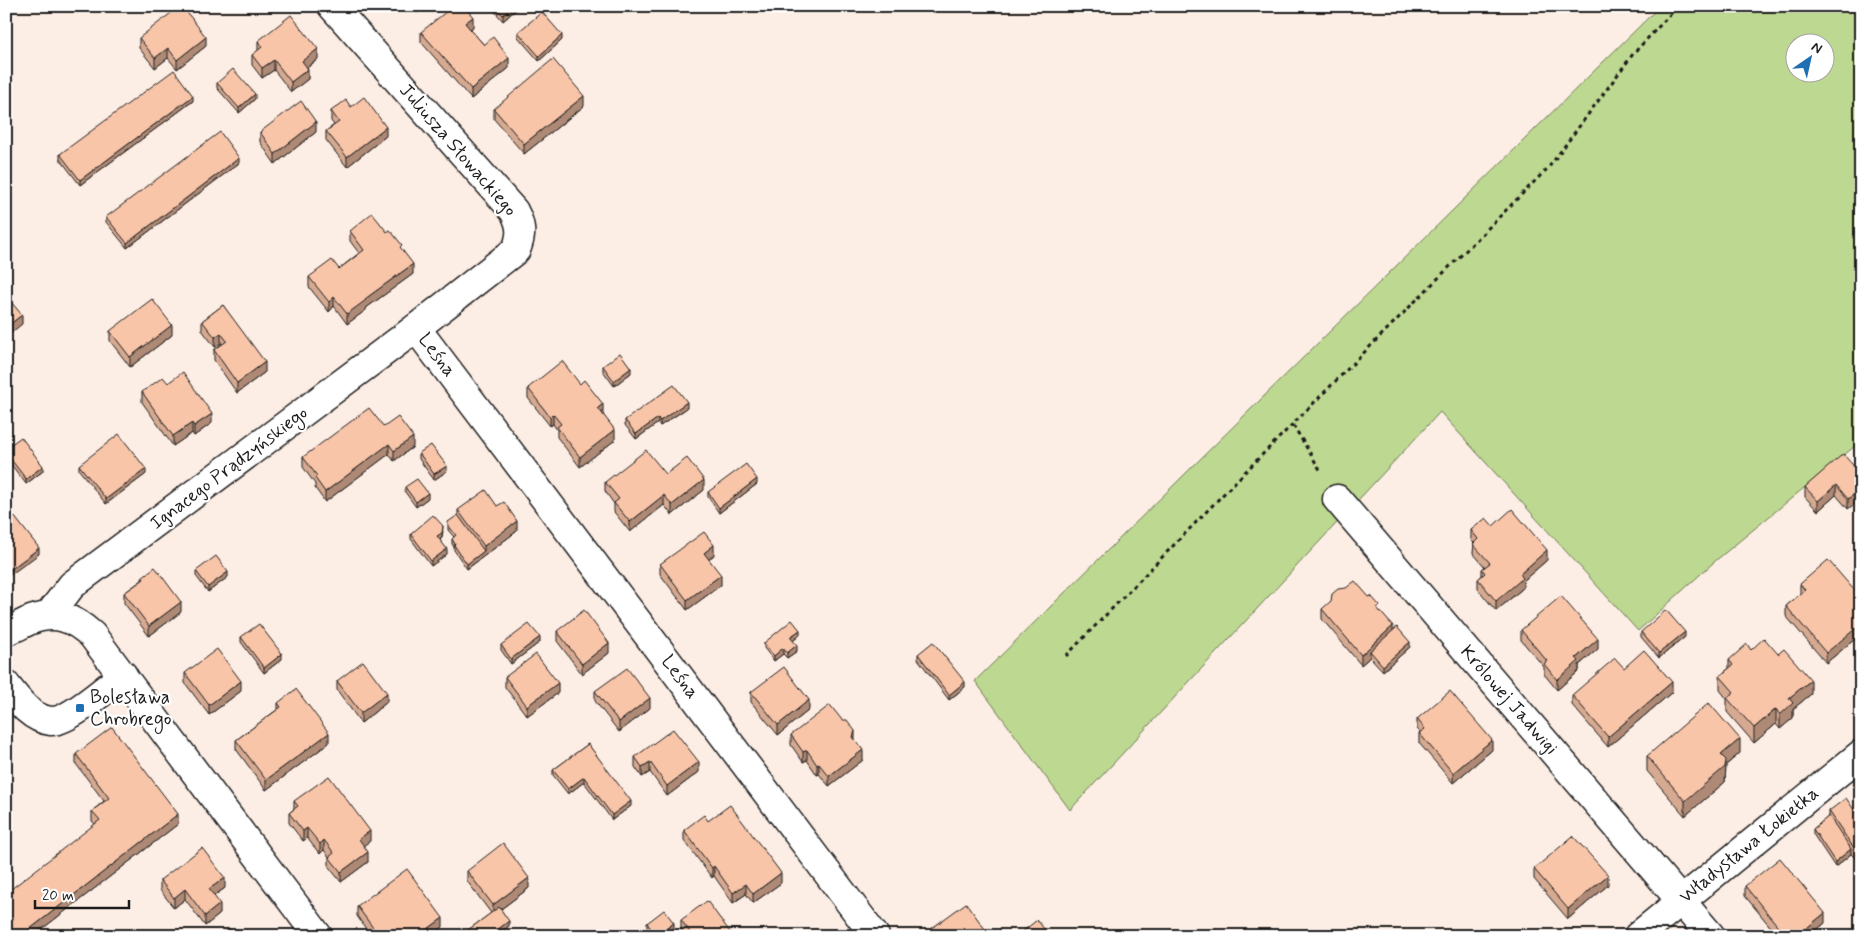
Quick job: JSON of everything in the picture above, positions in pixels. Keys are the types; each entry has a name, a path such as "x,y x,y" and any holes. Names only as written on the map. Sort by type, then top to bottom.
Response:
{"street":[{"name":"Juliusza Słowackiego","path":"332,6 514,211 520,222 521,236 516,250 416,328"},
{"name":"Ignacego Prądzyńskiego","path":"49,615 72,585 416,328"},
{"name":"Leśna","path":"416,328 868,936"},
{"name":"Leśna","path":"416,328 875,936"},
{"name":"Królowej Jadwigi","path":"1337,499 1711,936"},
{"path":"6,632 31,620 49,615 64,617 78,623 92,635 318,936"},
{"path":"6,685 21,704 33,714 50,721 66,718 123,675"},
{"name":"Władysława Łokietka","path":"1638,936 1861,754"}],"path":[{"path":"1066,656 1235,482 1550,167 1633,54 1678,6"},
{"path":"1293,425 1337,499"}],"green space":[{"path":"1660,6 1861,6 1861,441 1714,562 1638,631 1440,412 1070,810 975,681"}],"building":[{"path":"182,6 206,37 177,60 168,48 155,58 139,38"},
{"path":"453,6 464,6 473,17 465,23 484,45 493,37 509,58 471,89 421,32"},
{"path":"495,6 514,6 503,15"},
{"path":"542,12 562,35 539,56 518,32"},
{"path":"291,15 318,49 302,61 308,69 291,82 274,60 262,68 252,55 262,47 258,41"},
{"path":"553,59 584,96 524,144 494,109"},
{"path":"233,69 255,94 239,108 217,83"},
{"path":"174,70 193,96 80,180 60,154"},
{"path":"364,97 386,127 347,157 326,131 339,122 331,111 346,100 351,107"},
{"path":"301,101 316,122 275,154 260,132"},
{"path":"220,132 239,158 127,243 106,217"},
{"path":"372,213 387,232 390,230 402,245 400,247 413,264 347,314 334,297 329,302 309,277 332,260 339,269 364,250 350,231"},
{"path":"6,296 22,315 6,327"},
{"path":"152,299 172,325 130,357 110,331"},
{"path":"223,305 265,362 237,383 214,350 227,341 221,333 215,337 202,321"},
{"path":"620,353 631,368 614,381 603,366"},
{"path":"562,361 580,384 584,380 603,404 598,408 615,430 580,457 557,427 561,424 553,414 550,417 528,388"},
{"path":"183,372 212,414 194,426 192,423 173,436 142,392 163,377 168,383"},
{"path":"674,385 687,402 660,421 658,418 636,434 625,420"},
{"path":"369,408 384,427 398,417 413,437 394,451 389,444 325,492 315,478 317,476 303,457"},
{"path":"119,434 146,469 106,499 79,465"},
{"path":"21,437 43,466 26,479 6,453 6,448"},
{"path":"431,445 447,466 434,474 419,453"},
{"path":"646,450 666,474 687,458 704,480 672,505 664,495 630,522 614,503 619,499 605,482"},
{"path":"1843,454 1861,474 1861,489 1848,499 1836,485 1818,501 1805,487"},
{"path":"746,464 757,479 719,508 708,492"},
{"path":"417,479 428,493 416,502 405,487"},
{"path":"486,490 497,506 504,502 517,521 484,546 458,510"},
{"path":"1512,509 1547,550 1520,574 1523,578 1496,601 1478,579 1485,573 1482,569 1490,563 1473,544 1478,539 1471,530 1486,518 1493,526"},
{"path":"433,515 443,526 442,533 437,536 447,549 431,561 411,534"},
{"path":"458,515 484,551 467,564 454,545 452,539 456,535 448,525 448,522"},
{"path":"14,516 39,548 6,573 6,522"},
{"path":"704,532 714,545 704,553 721,575 687,600 660,564"},
{"path":"216,556 228,572 208,587 196,571"},
{"path":"1828,560 1861,598 1861,616 1858,619 1861,624 1826,653 1786,606 1805,590 1800,584"},
{"path":"155,567 181,602 149,626 124,593 144,579 142,577"},
{"path":"1355,581 1380,606 1377,608 1393,626 1361,655 1322,609 1331,601 1332,594 1338,589 1346,588"},
{"path":"1561,596 1598,639 1576,658 1579,661 1557,680 1544,664 1547,661 1521,630"},
{"path":"584,610 609,643 582,664 557,631"},
{"path":"1666,610 1685,632 1659,653 1641,632"},
{"path":"792,620 800,630 790,637 797,645 787,653 783,648 774,656 764,643"},
{"path":"259,624 282,654 264,668 241,637"},
{"path":"529,624 540,637 511,659 501,645"},
{"path":"1397,627 1410,642 1383,666 1370,651"},
{"path":"1764,638 1778,654 1784,649 1811,680 1789,698 1793,703 1780,715 1776,709 1754,728 1727,698 1734,692 1720,676 1733,665 1729,660 1747,644 1751,650"},
{"path":"933,642 965,682 949,695 918,654"},
{"path":"217,649 241,681 209,705 185,673"},
{"path":"1644,650 1672,682 1608,737 1572,695 1615,658 1624,668"},
{"path":"536,654 558,683 527,706 505,677"},
{"path":"363,661 387,693 361,713 337,681"},
{"path":"784,667 809,700 778,725 751,692"},
{"path":"627,668 650,698 619,722 595,691"},
{"path":"296,689 329,733 266,780 236,740 281,707 278,703"},
{"path":"1450,691 1492,740 1453,773 1419,733 1425,729 1417,719"},
{"path":"1709,703 1740,739 1721,755 1726,760 1725,767 1685,801 1647,756"},
{"path":"830,705 842,720 847,720 855,731 853,737 863,750 829,776 819,764 817,765 807,750 803,752 791,735"},
{"path":"112,727 178,814 21,936 6,936 6,893 100,820 92,811 109,798 76,754"},
{"path":"673,729 699,762 667,786 650,762 642,767 635,757"},
{"path":"588,744 631,801 612,815 584,777 568,789 553,770"},
{"path":"329,776 370,831 359,839 368,852 341,872 329,857 334,853 324,840 320,844 307,828 303,831 289,813 298,806 294,801"},
{"path":"1846,798 1861,820 1861,854 1851,844 1829,811"},
{"path":"730,805 781,873 753,894 746,884 733,893 714,866 712,868 684,830 704,815 708,821"},
{"path":"1829,816 1851,849 1835,862 1813,829"},
{"path":"1573,836 1608,875 1568,909 1534,869"},
{"path":"503,843 529,878 493,905 467,871"},
{"path":"202,848 225,878 209,889 220,904 205,916 185,889 174,898 160,880"},
{"path":"1780,858 1825,913 1797,936 1786,936 1745,886"},
{"path":"407,869 443,918 418,936 379,936 357,906"},
{"path":"707,901 733,936 693,936 681,920"},
{"path":"966,903 990,936 938,936 932,928"},
{"path":"499,907 509,921 489,936 460,936"},
{"path":"664,910 674,923 656,936 647,923"},
{"path":"1037,920 1050,936 1017,936"},
{"path":"229,928 235,936 218,936"},
{"path":"1858,928 1861,931 1861,936 1850,936"},
{"path":"671,929 676,936 662,936"}],"place":[{"name":"Bolesława Chrobrego","path":"80,708"}]}
